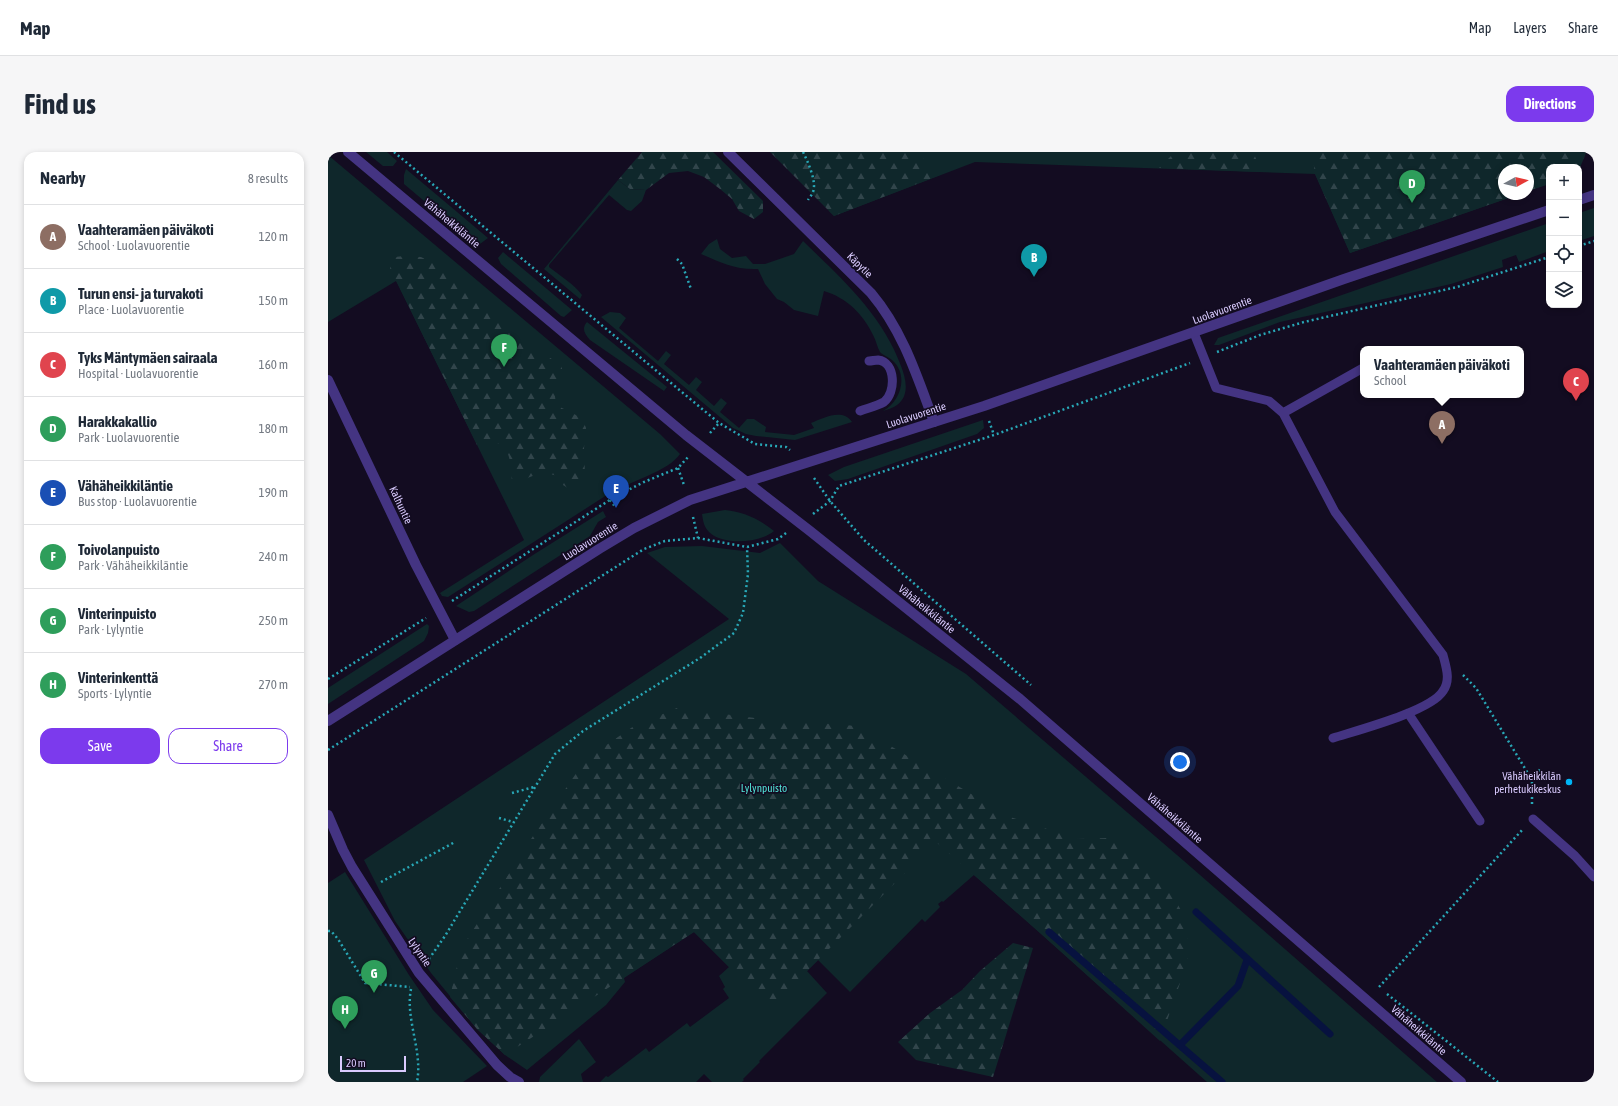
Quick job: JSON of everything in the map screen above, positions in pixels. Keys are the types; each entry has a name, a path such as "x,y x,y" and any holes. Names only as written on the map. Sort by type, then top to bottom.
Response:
{"street":[{"name":"Vähäheikkiläntie","path":"348,152 699,445 801,524 1020,699 1461,1082"},
{"name":"Käpytie","path":"728,152 871,293 884,308 910,356 934,422"},
{"path":"1582,199 1594,195"},
{"name":"Luolavuorentie","path":"328,720 634,528 690,500 934,422 1194,333 1344,279 1546,211"},
{"name":"Kalhuntie","path":"328,380 416,565 456,640"},
{"name":"Lylyntie","path":"328,815 343,850 366,890 419,973 497,1065 519,1082"}],"lane":[{"path":"1194,333 1216,388 1268,401 1283,413 1335,512 1443,655 1448,674 1444,691 1433,701 1408,713 1333,738"},
{"path":"860,411 883,402 888,398 892,389 892,377 887,366 879,360 869,361"},
{"path":"1283,413 1360,370"},
{"path":"1408,713 1480,821"},
{"path":"1532,818 1575,856 1594,877"}],"path":[{"path":"394,152 719,424 755,444 786,447 805,463 830,501 864,540 1032,685"},
{"path":"803,152 809,164 814,184 814,192 808,200"},
{"path":"1582,245 1594,241"},
{"path":"328,750 644,549 665,541 698,538 747,547 778,539 801,524 830,501 839,486 994,435 1203,358 1260,335 1296,324 1457,287 1546,258"},
{"path":"677,259 682,264 691,288"},
{"path":"328,679 610,500 644,482 678,468 719,424"},
{"path":"610,500 616,508"},
{"path":"417,1082 417,1061 409,1000 411,988 419,973 446,936 555,754 583,731 700,658 734,633 743,613 748,574 747,547"},
{"path":"1373,982 1379,988 1532,818 1532,780 1476,688 1443,655"},
{"path":"1532,780 1541,768"},
{"path":"512,793 534,787"},
{"path":"499,818 513,822"},
{"path":"366,890 454,842"},
{"path":"328,931 331,931 338,939 365,983 411,988"},
{"path":"1386,992 1498,1082"}],"green space":[{"path":"366,152 387,152 397,161 393,166 383,166"},
{"path":"642,152 713,152 763,201 763,212 754,219 739,211 732,199 720,189 704,177 688,171 669,173 646,190 630,189 618,180"},
{"path":"770,152 917,152 940,175 834,216"},
{"path":"888,152 1570,152 1553,164 1546,164 1546,185 1534,189 1534,164 1498,164 1498,200 1503,200 1350,253 1315,174 975,162 834,216 829,211"},
{"path":"1185,152 1253,152 1262,172 1159,168 1173,154"},
{"path":"1312,152 1586,152 1581,164 1546,164 1546,185 1534,189 1534,164 1498,164 1498,200 1503,200 1350,253 1315,174"},
{"path":"328,155 660,434 680,454 675,460 658,471 610,493 448,597 442,596 440,593 524,540 396,281 328,322"},
{"path":"406,169 488,238 480,244 475,244 404,184"},
{"path":"618,180 630,189 646,190 642,201 631,211 627,210 609,195 549,265 549,267 579,291 582,295 580,299 544,269"},
{"path":"1594,208 1594,236 1582,240 1582,236 1582,212"},
{"path":"1546,224 1546,252 1519,262 1516,255 1502,260 1503,267 1451,284 1280,322 1219,345 1214,345 1218,338"},
{"path":"717,239 720,249 732,258 746,256 753,264 765,264 794,254 803,241 846,283 872,313 883,330 893,347 904,376 906,387 904,397 901,401 892,408 883,411 889,407 898,394 901,387 900,373 892,360 880,352 869,327 847,302 824,291 818,316 794,310 784,302 777,299 765,284 758,269 736,267 701,254 709,244"},
{"path":"503,252 572,310 564,317 561,316 501,264 498,258"},
{"path":"395,257 421,257 441,267 512,333 561,365 564,376 555,396 556,405 582,418 586,428 584,448 585,476 582,485 571,490 563,485 558,476 546,474 533,476 517,483 512,480 508,454 502,446 493,441 487,440 481,440 477,445 390,268"},
{"path":"610,312 620,313 626,318 619,328 658,361 666,351 671,355 664,364 689,385 696,377 702,382 696,390 714,406 721,398 727,403 720,412 739,428 747,419 754,419 766,427 765,432 794,435 814,428 811,423 833,415 843,416 852,422 795,440 746,434 733,428 601,317"},
{"path":"587,322 667,387 664,391 590,340 585,334 584,329"},
{"path":"983,420 984,428 977,434 848,479 835,481 828,475 844,467"},
{"path":"725,510 739,512 751,517 774,531 760,538 742,541 732,541 715,536 706,528 702,514"},
{"path":"603,511 606,517 598,522 590,536 474,611 469,612 456,606 533,555"},
{"name":"Lylynpuisto","path":"780,543 818,581 966,674 1184,861 1437,1082 1207,1082 974,875 943,902 942,901 938,904 940,907 925,922 922,919 850,992 818,960 807,971 827,993 759,1061 760,1062 743,1079 744,1080 742,1082 712,1082 704,1074 696,1082 600,1082 606,1076 608,1077 646,1048 649,1052 687,1023 690,1027 729,998 723,989 725,987 719,976 729,967 694,932 624,978 625,982 606,1005 527,1070 505,1055 477,1029 431,973 395,921 364,860 729,619 647,553 665,547 702,546 760,553"},
{"path":"427,624 429,626 428,633 424,641 328,704 328,688"},
{"path":"677,708 755,718 857,726 1010,817 1078,839 1108,838 1160,873 1187,921 1188,960 1160,1041 1038,931 936,842 770,1008 694,932 505,1055 477,1029 450,997 461,949 529,842 586,759 634,726"},
{"path":"345,872 409,975 433,1010 487,1066 463,1082 328,1082 328,883"},
{"path":"1013,943 1033,948 993,1077 916,1060 898,1042 930,1013 962,990 980,971"},
{"path":"579,1039 596,1062 581,1074 583,1082 539,1082 540,1077"}],"waterway":[{"path":"1196,912 1330,1034"},
{"path":"1049,932 1222,1082"},
{"path":"1180,1045 1238,986 1247,960"}],"place":[{"name":"Harakkakallio","path":"1412,203"},
{"name":"Turun ensi- ja turvakoti","path":"1034,277"},
{"name":"Toivolanpuisto","path":"504,367"},
{"name":"Tyks Mäntymäen sairaala","path":"1576,401"},
{"name":"Vaahteramäen päiväkoti","path":"1442,444"},
{"name":"Vähäheikkiläntie","path":"616,508"},
{"name":"Vähäheikkilän perhetukikeskus","path":"1569,782"},
{"name":"Vinterinpuisto","path":"374,993"},
{"name":"Vinterinkenttä","path":"345,1029"}]}
